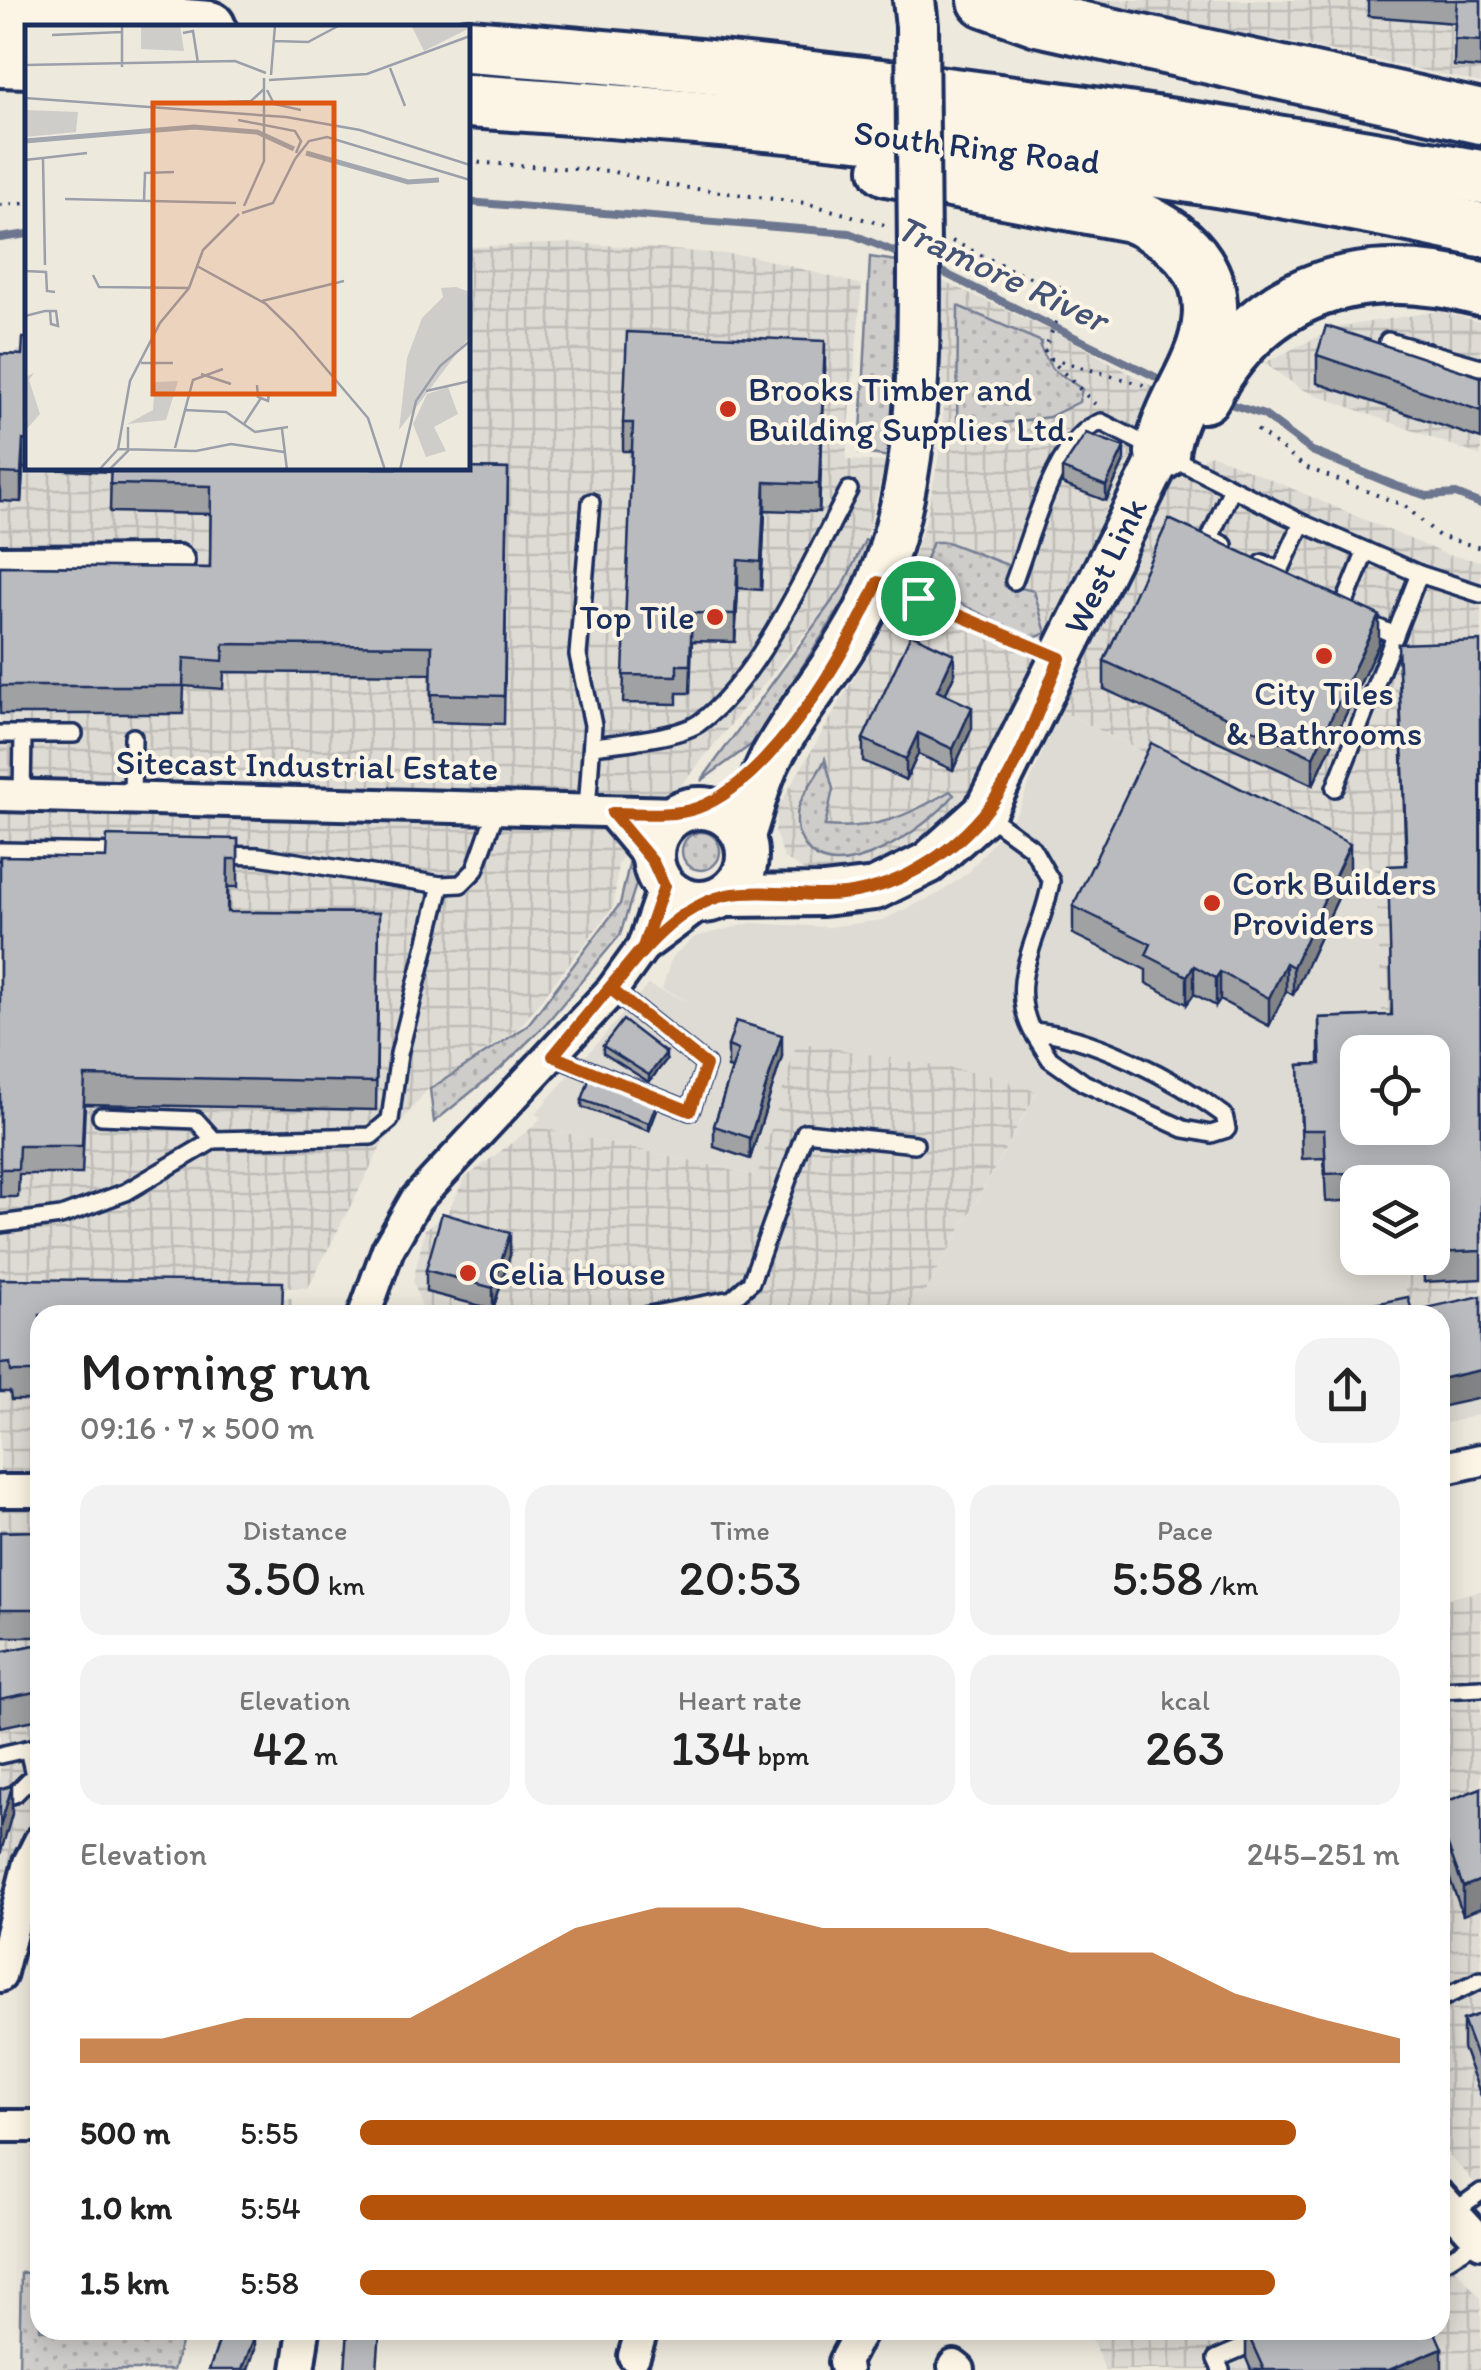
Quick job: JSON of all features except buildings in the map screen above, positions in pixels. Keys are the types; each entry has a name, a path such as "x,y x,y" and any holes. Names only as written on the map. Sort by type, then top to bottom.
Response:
{"highway":[{"path":"984,0 1014,13 1072,27 1481,117"},
{"path":"0,11 173,25"},
{"name":"South Ring Road","path":"470,46 946,92 1296,144 1481,177"},
{"path":"0,60 25,61"},
{"path":"470,102 989,185 1131,215 1164,229 1189,250 1204,277 1209,310 1204,346 1166,424 1162,453"},
{"name":"South Ring Road","path":"470,102 886,134 1115,164 1365,205 1481,234"},
{"path":"1162,453 1184,432 1221,362 1238,342 1256,323 1292,301 1330,285 1378,278 1427,279 1481,289"}],"street":[{"path":"368,1305 388,1249 416,1200 553,1056 612,990 643,947 744,876 746,843 771,758 829,671 878,582 909,472 918,346 918,8"},
{"name":"West Link","path":"714,899 850,894 900,879 942,852 984,814 1162,453"},
{"path":"0,562 178,561"},
{"path":"643,947 658,874 658,833 771,758"},
{"name":"Sitecast Industrial Estate","path":"11,796 600,812 689,810"},
{"path":"689,810 726,815 746,843 800,894"},
{"path":"600,812 674,896 714,899"},
{"path":"1450,1467 1481,1460"},
{"path":"0,1491 30,1491"},
{"path":"0,1975 30,1871"},
{"path":"0,2126 30,2126"},
{"path":"1450,2207 1480,2241"},
{"path":"298,2370 302,2340"},
{"path":"846,2370 844,2362 856,2340"}],"lane":[{"path":"1388,341 1481,366"},
{"path":"1014,581 1063,456 1082,428 1101,422 1366,551 1481,594"},
{"path":"1232,488 1210,538 1280,572 1302,522"},
{"path":"594,746 697,725 726,694 780,620 849,490"},
{"path":"591,502 578,656 594,746 600,812"},
{"path":"1366,551 1340,612 1395,635"},
{"path":"1335,788 1419,574"},
{"path":"0,734 74,734"},
{"path":"11,796 24,734"},
{"path":"132,798 133,737"},
{"path":"199,855 259,856 440,886 461,884 475,870 498,808"},
{"path":"984,814 1032,848 1051,880 1020,984 1022,1011 1032,1031 1050,1059 1084,1084 1184,1129 1211,1134 1226,1130 1224,1115 1205,1101 1063,1032 1032,1031"},
{"path":"0,851 139,854"},
{"path":"0,1224 61,1216 126,1192 214,1140 370,1136 390,1120 399,1054 440,886"},
{"path":"553,1056 690,1111 706,1065 612,990"},
{"path":"102,1116 196,1120 214,1140"},
{"path":"701,1305 732,1299 751,1282 805,1132 915,1144"},
{"path":"1450,1690 1481,1688"},
{"path":"0,1754 30,1749"},
{"path":"0,1799 30,1782"},
{"path":"1450,1994 1481,1980"},
{"path":"1450,2203 1481,2192"},
{"path":"1450,2258 1480,2241"},
{"path":"1221,2370 1216,2359 1261,2340"}],"path":[{"path":"470,162 610,170 666,185 805,203 893,228"},
{"path":"0,206 25,203"},
{"path":"940,236 1065,289 1060,316 1044,350 1094,400 1101,422"},
{"path":"1049,358 1152,388"},
{"path":"1256,430 1305,467 1405,506 1439,536 1481,548"},
{"path":"878,582 1060,658"}],"shaded area":[{"path":"1053,0 1481,0 1481,83 1315,47"},
{"path":"577,243 752,256 862,285 846,460 886,462 865,540 842,588 618,863 614,906 520,1027 426,1091 382,1145 308,1288 0,1286 0,357 25,349 25,470 470,470 470,247"},
{"path":"870,257 897,261 892,457 860,453"},
{"path":"941,280 1065,337 1165,393 1113,493 1039,666 958,823 898,865 822,882 784,858 775,832 777,809 895,609 926,520 943,435"},
{"path":"958,306 1042,342 1040,347 1052,369 1082,389 1079,402 1049,417 1004,423 997,439 957,438"},
{"path":"1439,311 1481,322 1481,456 1301,389 1264,363 1338,327"},
{"path":"1211,454 1447,555 1481,561 1481,1292 1413,1305 1406,1291 1406,1275 1450,1275 1450,1165 1432,1165 1432,1145 1450,1145 1450,1035 1383,1035 1376,881 1384,875 1060,710 1161,485"},
{"path":"865,540 875,544 852,590 752,744 701,781 843,586"},
{"path":"933,542 947,542 1013,567 1008,585 1034,591 1046,633 1032,639 959,603 912,592"},
{"path":"1060,710 1385,876 1384,1035 1340,1035 1340,1145 1358,1145 1358,1165 1340,1165 1340,1275 1406,1275 1406,1291 1413,1305 919,1305 1037,1093 994,1076 757,1176 534,1126 541,1117 535,1114 648,985 691,1002 662,989 672,957 695,937 751,923 829,927 882,920 940,893 969,872 1018,811"},
{"path":"825,759 833,789 825,826 875,824 905,815 950,791 954,795 924,823 880,850 836,862 818,858 800,837 797,815 801,800"},
{"path":"701,832 714,838 720,851 714,864 701,870 688,864 682,851 688,838"},
{"path":"630,860 640,872 620,935 544,1026 501,1068 434,1122 430,1089 527,1026 620,904"},
{"path":"797,1042 994,1076 1037,1092 919,1305 421,1305 413,1281 425,1229 446,1215 465,1178 534,1126 757,1176"},
{"path":"1481,1292 1481,1414 1450,1422 1450,1305 1427,1305"},
{"path":"0,1295 292,1298 292,1305 30,1305 30,1658 0,1663"},
{"path":"1481,1591 1481,2190 1450,2156 1450,1598"},
{"path":"30,1663 30,1841 0,1907 0,1670"},
{"path":"1450,2262 1481,2298 1481,2370 1105,2370 1092,2340 1450,2340"},
{"path":"21,2273 30,2273 30,2340 182,2340 173,2370 19,2370"}],"waterway":[{"name":"Tramore River","path":"470,202 849,233 907,257"},
{"name":"Tramore River","path":"0,238 25,234"},
{"name":"Tramore River","path":"934,268 1168,383"},
{"name":"Tramore River","path":"1224,402 1264,415 1312,451 1394,485 1427,496 1456,494 1481,504"}],"place":[{"name":"Brooks Timber and Building Supplies Ltd.","path":"728,409"},
{"name":"Top Tile","path":"715,617"},
{"name":"City Tiles & Bathrooms","path":"1324,656"},
{"name":"Cork Builders Providers","path":"1212,903"},
{"name":"Celia House","path":"468,1273"}],"route":[{"path":"918,598 878,582 829,671 771,758 699,808 679,813 612,813 653,862 664,886 643,947 612,990 553,1056 690,1111 706,1065 612,990 643,947 702,903 726,896 850,894 875,889 928,863 984,814 1009,771 1060,658 918,598"}]}
